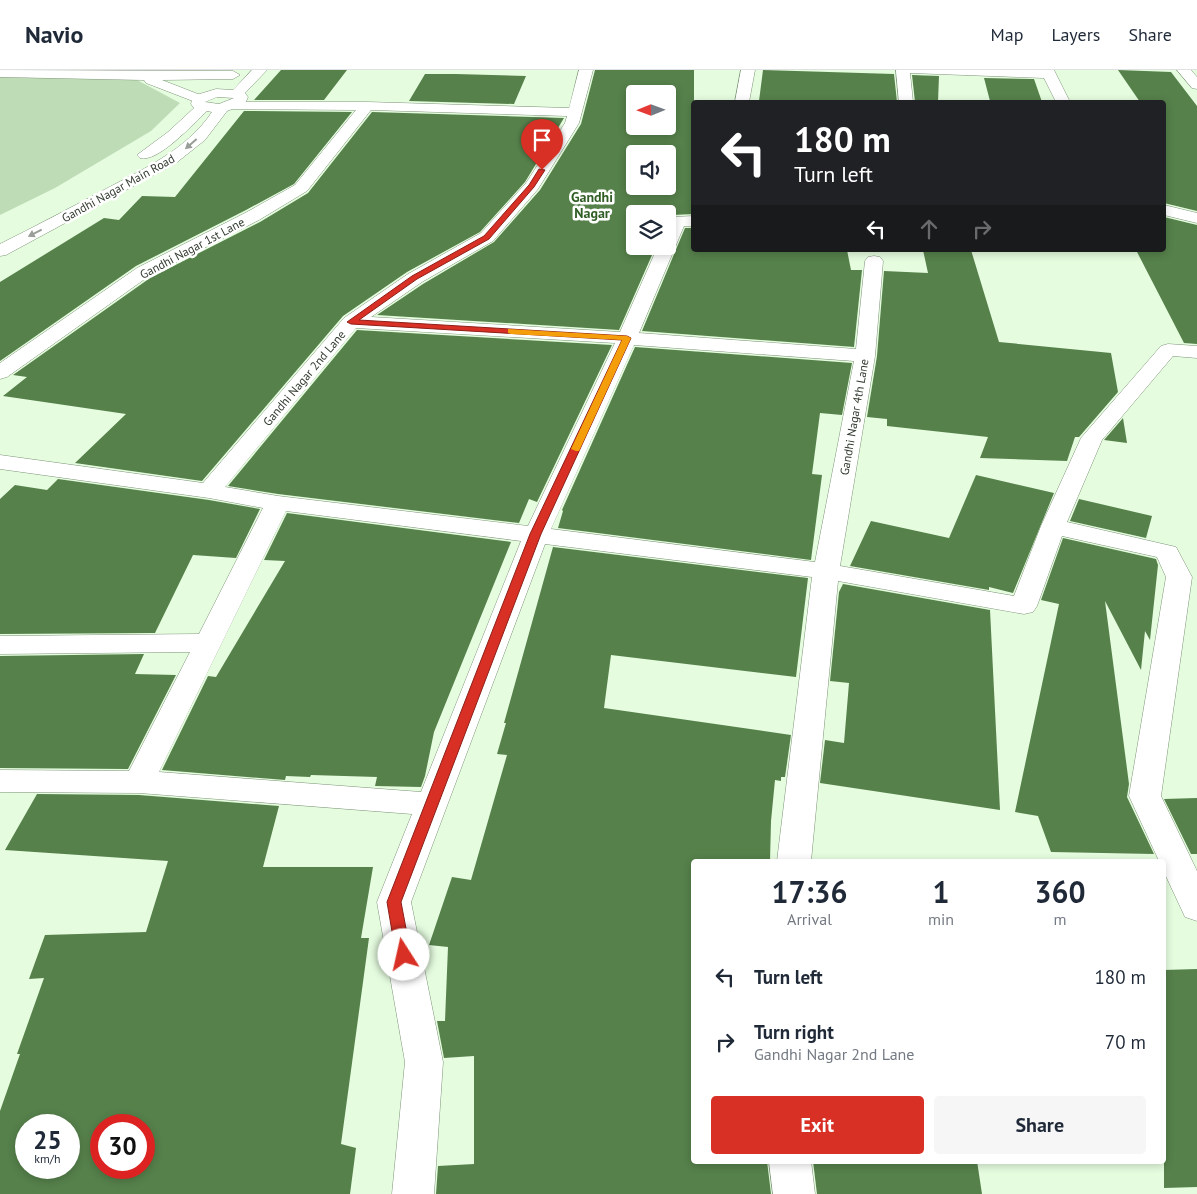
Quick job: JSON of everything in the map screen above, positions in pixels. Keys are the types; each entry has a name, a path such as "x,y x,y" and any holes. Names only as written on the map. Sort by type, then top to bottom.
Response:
{"street":[{"name":"Gandhi Nagar Main Road","path":"227,100 260,70"},
{"name":"Gandhi Nagar 2nd Lane","path":"210,491 351,322 415,278 487,237 532,186 572,123 585,70"},
{"path":"742,100 748,70"},
{"path":"903,70 906,100"},
{"path":"914,70 1048,72 1062,100"},
{"name":"Gandhi Nagar Main Road","path":"0,251 173,158 202,134 217,117 227,100 236,72"},
{"path":"0,73 140,76 236,72"},
{"path":"1190,72 1197,85"},
{"path":"140,76 200,103 227,100 574,112"},
{"name":"Gandhi Nagar Main Road","path":"130,164 173,135 200,103"},
{"name":"Gandhi Nagar 1st Lane","path":"0,373 144,272 253,216 301,188 367,106"},
{"path":"1166,210 1197,218"},
{"path":"676,226 678,221 691,221"},
{"path":"413,1194 424,1062 394,902 536,534 627,338 663,255"},
{"name":"Gandhi Nagar 4th Lane","path":"794,859 826,571 865,356 874,260"},
{"path":"351,322 627,338 865,356"},
{"path":"0,462 210,491 278,504 536,534 826,571 1024,606 1053,526 1092,438 1168,350 1197,352"},
{"path":"139,782 278,504"},
{"path":"1053,526 1167,552 1179,577 1145,796 1197,907"},
{"path":"0,645 209,643"},
{"path":"0,781 139,782 431,804"},
{"path":"790,1164 794,1194"}],"green space":[{"path":"0,77 137,80 180,103 151,131 55,188 0,215"}],"building":[{"path":"281,70 347,70 324,100 254,100"},
{"path":"595,70 694,70 694,100 691,100 691,214 676,215 676,205 626,205 626,255 652,255 619,330 377,315 423,284 494,242 540,190 581,124"},
{"path":"763,70 894,74 897,100 759,100"},
{"path":"1118,70 1171,72 1197,106 1197,211 1166,203 1166,100 1139,100"},
{"path":"425,74 526,76 514,104 409,101"},
{"path":"912,75 939,76 938,100 915,100"},
{"path":"984,78 1034,79 1041,100 990,100"},
{"path":"244,111 352,112 294,184 136,266 0,361 0,282 104,218 119,220 142,196 175,197"},
{"path":"372,112 564,118 525,182 480,232 407,272 343,316 202,481 75,463 126,414 3,396 27,377 13,375 150,278 260,222 308,193"},
{"path":"1166,217 1197,225 1197,344 1184,343 1137,252 1166,252"},
{"path":"685,228 691,228 691,252 847,252 851,270 862,270 854,347 642,331 674,255 676,255 676,250"},
{"path":"923,252 972,252 999,342 1111,353 1118,392 1079,437 1075,437 1067,461 980,458 988,437 887,426 887,419 867,417 877,356 884,271 928,273"},
{"path":"357,330 612,345 537,502 529,499 519,523 278,494 228,486"},
{"path":"635,347 852,363 842,415 820,413 812,474 822,475 811,560 558,528 562,510"},
{"path":"1123,418 1127,443 1104,440"},
{"path":"976,475 1054,493 1013,593 989,587 989,590 850,566 871,521 949,538"},
{"path":"58,479 260,509 236,558 193,555 155,633 0,634 0,499 15,485 47,490"},
{"path":"1079,499 1152,516 1146,538 1070,521"},
{"path":"287,513 511,542 434,732 421,787 375,786 377,777 311,775 310,777 286,776 285,780 162,770 208,676 216,677 285,561 264,560"},
{"path":"1063,538 1156,559 1158,565 1150,640 1145,631 1141,670 1105,601 1129,784 1127,797 1154,854 1051,852 1038,816 1015,812 1059,604 1041,600"},
{"path":"553,547 808,578 796,677 611,655 604,708 791,735 785,777 781,777 781,781 775,780 770,859 691,859 691,1164 767,1164 771,1194 436,1194 438,1166 474,1164 474,1056 444,1058 437,1021 445,1021 448,947 429,945 452,877 471,880 507,755 497,754 506,723 504,723"},
{"path":"843,584 990,610 1000,810 820,783 825,740 844,743 849,683 830,681 839,592"},
{"path":"144,654 135,674 176,675 128,769 0,768 0,656"},
{"path":"37,794 139,795 279,806 263,867 373,867 361,938 369,938 341,1144 356,1148 350,1194 0,1194 0,1111 20,1054 17,1054 44,978 29,979 45,935 146,932 168,861 5,850"},
{"path":"1197,798 1197,854 1191,854 1164,799"},
{"path":"1197,969 1197,1187 1164,1188 1164,1164 1166,1164 1166,970"},
{"path":"813,1164 977,1164 982,1194 817,1194"}],"slow traffic":[{"path":"511,331 627,338 576,449"}],"district":[{"name":"Gandhi Nagar","path":"592,206"}],"route":[{"path":"404,955 394,902 536,534 627,338 351,322 415,278 487,237 532,186 542,170"}]}
